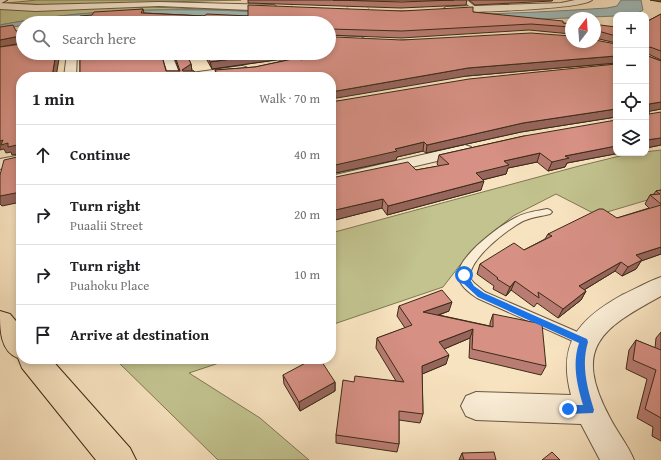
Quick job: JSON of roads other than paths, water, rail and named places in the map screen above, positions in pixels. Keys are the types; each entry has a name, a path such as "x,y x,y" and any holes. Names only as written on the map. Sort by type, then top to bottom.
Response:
{"highway":[{"path":"0,322 16,341"},
{"path":"36,364 118,460"}],"street":[{"path":"436,10 561,5 588,0"},
{"path":"0,6 44,8 158,4 289,8"},
{"path":"336,39 372,41"},
{"path":"70,72 71,60"},
{"path":"169,60 173,72"},
{"path":"276,64 304,60"},
{"path":"225,72 253,68"},
{"path":"336,180 481,147"},
{"path":"0,164 16,161"},
{"path":"618,460 598,429 589,410 580,370 580,352 584,342 595,326 661,286"},
{"path":"476,406 589,410"}],"lane":[{"path":"464,0 476,9"},
{"path":"547,212 520,220 490,241 471,259 465,268 464,275 469,285 481,295 584,342"}],"water":[{"path":"621,0 641,0 643,10 639,12 613,12 613,16 601,16 601,12 565,12 565,18 401,25 336,23 336,16 59,16 102,12 178,10 337,15 452,15 607,8 617,6"},
{"path":"16,22 16,27 0,30 0,25"}]}
